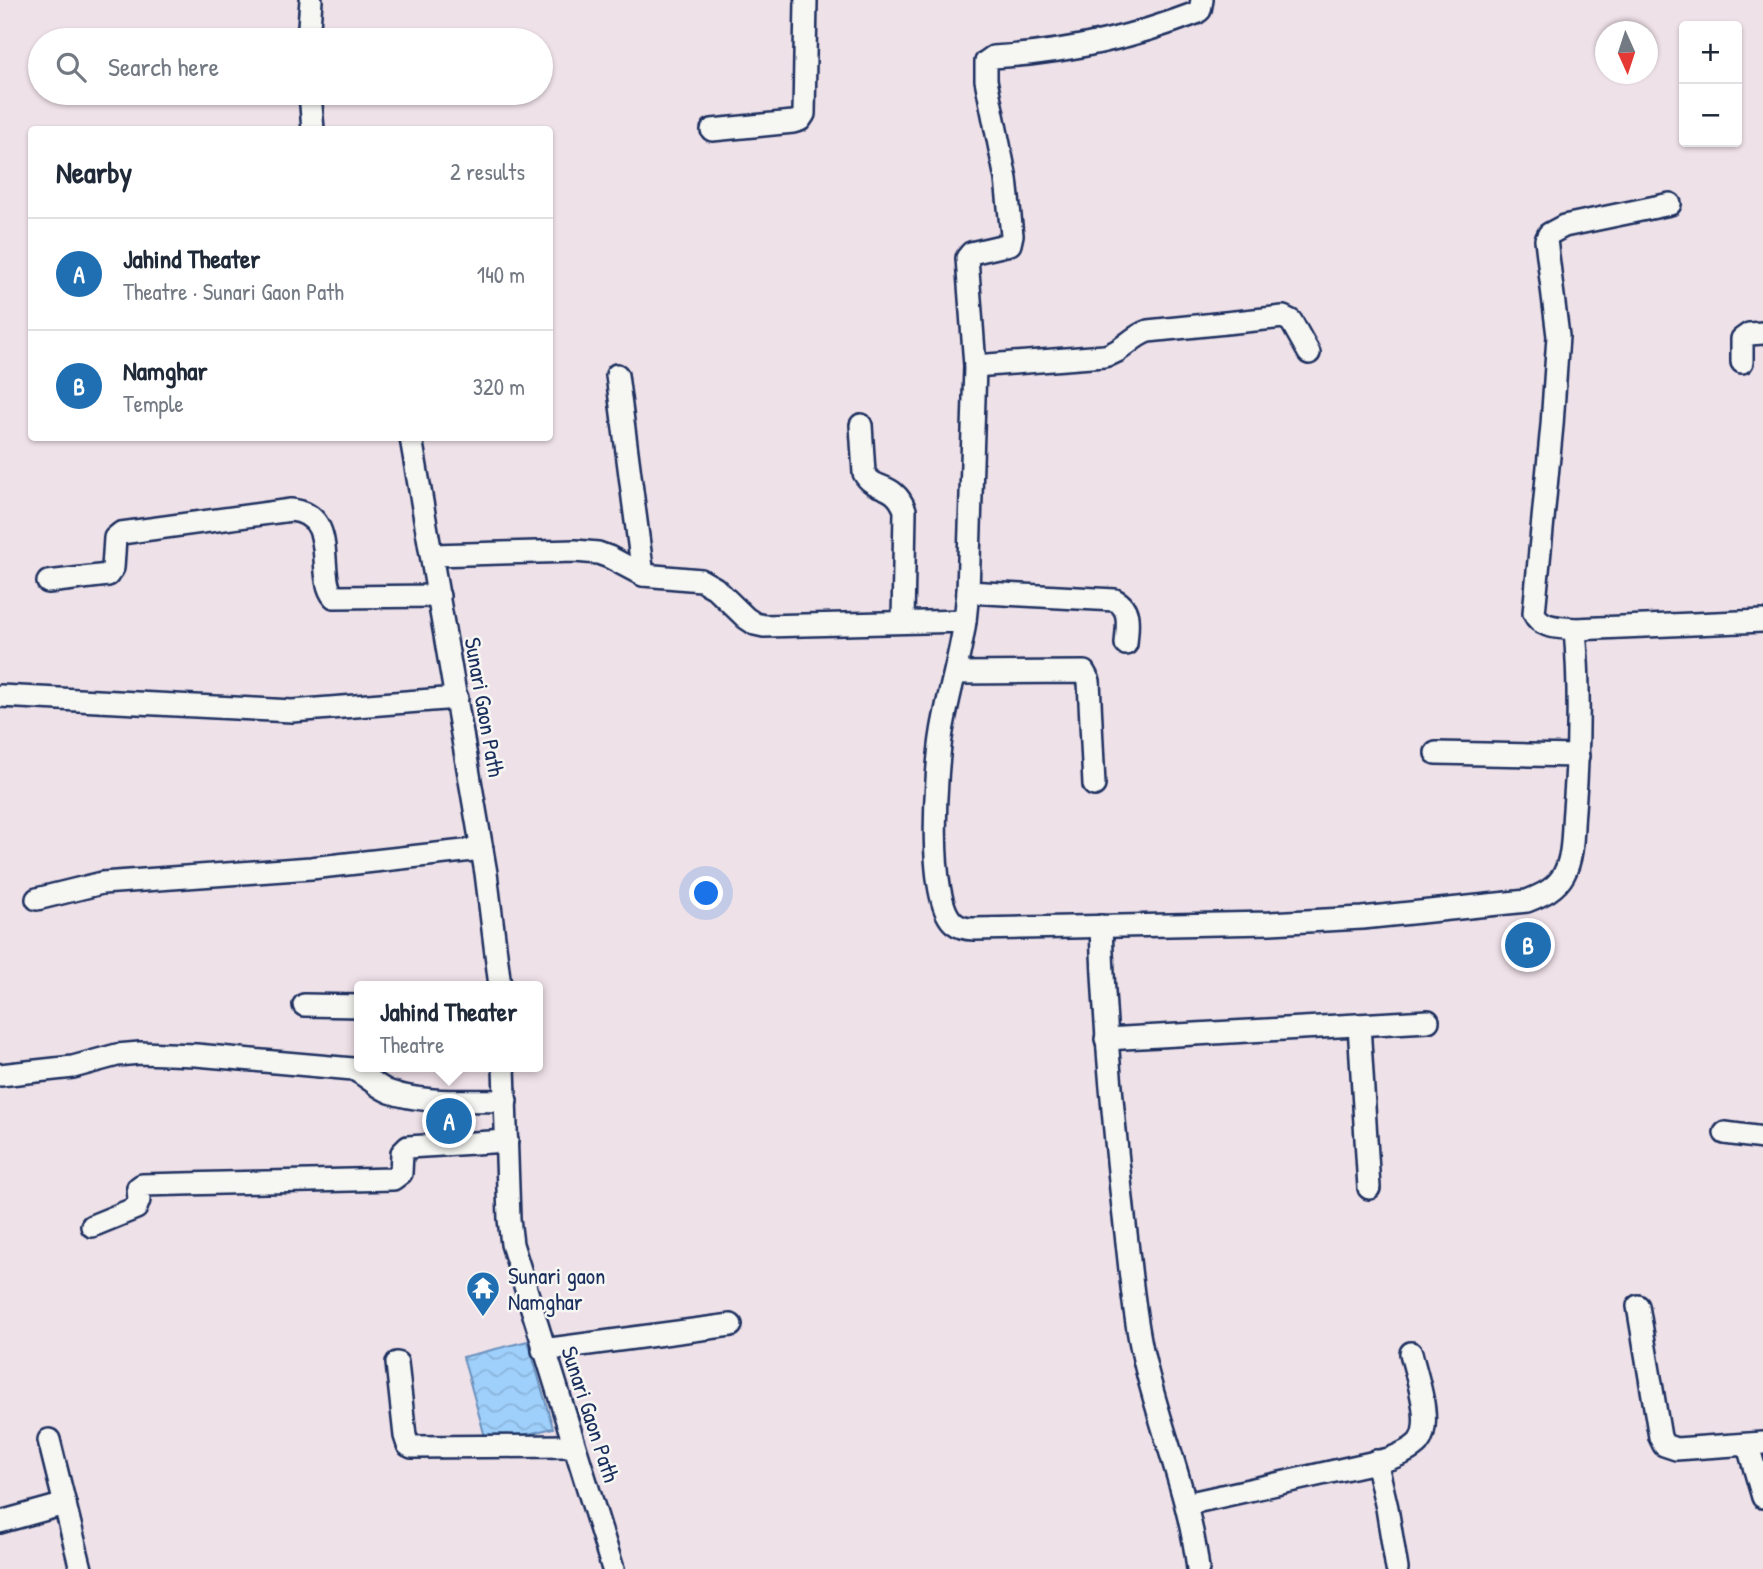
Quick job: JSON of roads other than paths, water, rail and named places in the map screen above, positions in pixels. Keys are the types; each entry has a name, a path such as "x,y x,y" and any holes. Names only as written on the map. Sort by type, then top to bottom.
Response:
{"street":[{"path":"309,28 311,0"},
{"path":"712,130 800,120 804,114 806,0"},
{"path":"1202,0 1202,6 1196,13 1155,29 1122,38 993,57 986,62 988,92 1006,179 1012,235 1010,244 971,253 967,258 975,366 968,592 956,673 942,731 936,781 935,848 946,912 953,923 964,928 1270,923 1362,919 1527,901 1556,886 1565,873 1570,854 1578,756 1579,696 1574,629"},
{"path":"311,105 313,126"},
{"path":"1670,204 1564,226 1549,233 1546,240 1558,336 1552,425 1533,606 1537,620 1545,625 1574,629 1763,621"},
{"path":"975,366 1104,356 1114,354 1137,335 1148,331 1274,317 1291,321 1309,353"},
{"path":"1742,362 1742,339 1749,334 1763,333"},
{"path":"617,375 643,575"},
{"path":"861,425 864,473 873,482 894,491 901,498 905,510 903,622"},
{"name":"Sunari Gaon Path","path":"412,441 482,849 499,981"},
{"path":"48,582 108,575 113,568 115,538 121,533 291,510 310,515 315,522 326,556 329,591 334,597 439,596"},
{"path":"433,555 586,552 609,556 643,575 701,580 715,588 746,618 764,626 965,621"},
{"path":"968,592 1115,600 1123,604 1127,611 1126,644"},
{"path":"956,673 1084,672 1089,681 1094,785"},
{"path":"0,696 292,711 457,698"},
{"path":"1436,754 1578,756"},
{"path":"37,899 102,883 311,868 482,849"},
{"path":"1101,926 1113,1127 1143,1357 1186,1504 1198,1569"},
{"path":"303,1005 354,1006"},
{"path":"1106,1039 1428,1021"},
{"path":"1359,1025 1369,1188"},
{"path":"0,1075 73,1067 117,1055 140,1053 196,1055 354,1069"},
{"path":"360,1072 377,1086 405,1096 506,1101"},
{"name":"Sunari Gaon Path","path":"504,1072 512,1244 613,1569"},
{"path":"1725,1133 1763,1138"},
{"path":"92,1226 136,1208 139,1200 138,1188 142,1185 393,1179 401,1173 402,1153 408,1147 507,1141"},
{"path":"1638,1306 1660,1437 1664,1445 1676,1449 1755,1445 1763,1497"},
{"path":"543,1350 731,1325"},
{"path":"1186,1504 1404,1453 1417,1444 1423,1434 1424,1409 1411,1353"},
{"path":"397,1363 405,1436 412,1447 574,1446"},
{"path":"49,1440 81,1569"},
{"path":"1376,1461 1397,1569"},
{"path":"0,1522 65,1504"}],"water":[{"path":"528,1341 553,1428 487,1444 463,1357"}],"place":[{"name":"Namghar","path":"1528,945"},
{"name":"Jahind Theater","path":"449,1121"},
{"name":"Sunari gaon Namghar","path":"483,1318"}]}
